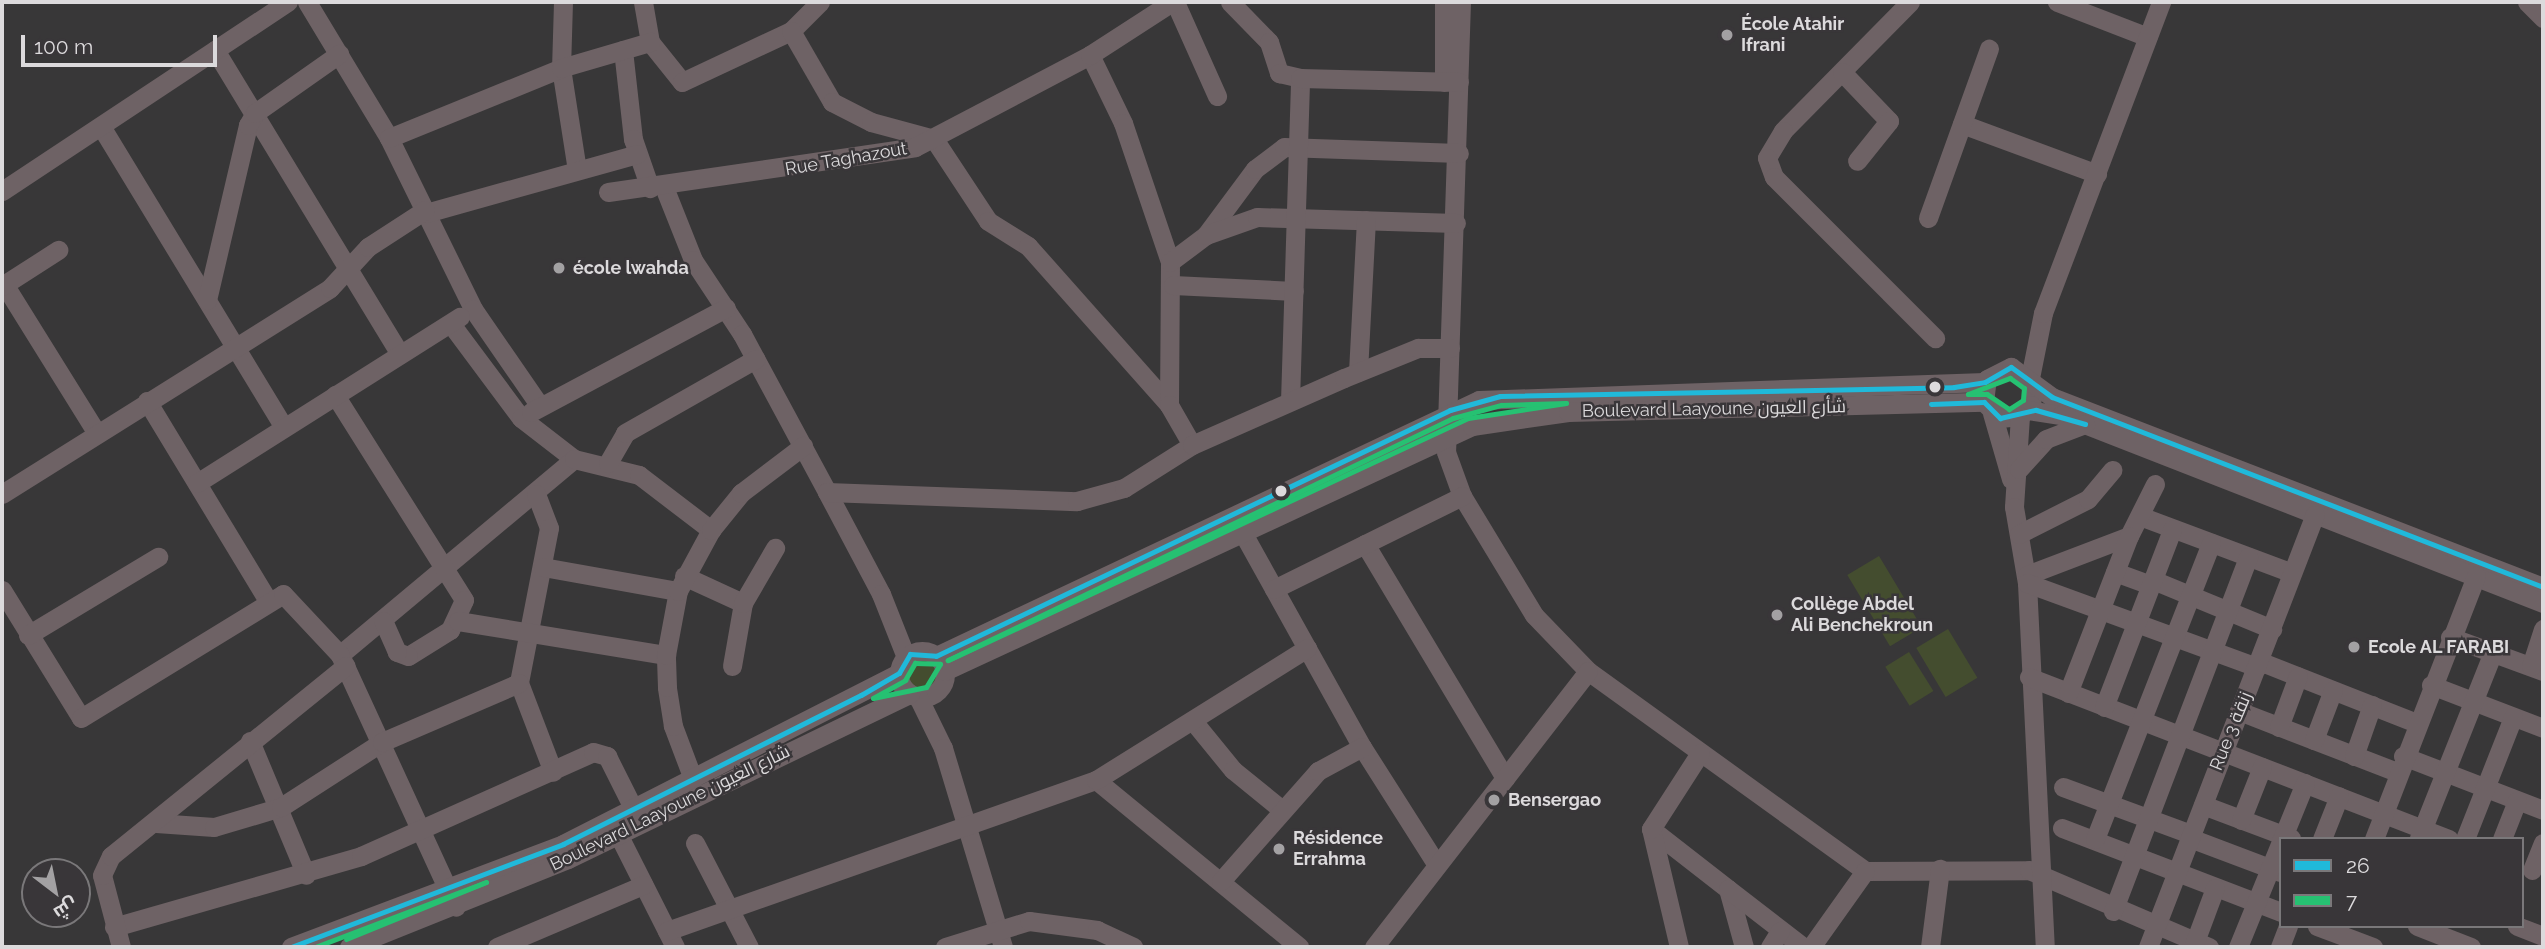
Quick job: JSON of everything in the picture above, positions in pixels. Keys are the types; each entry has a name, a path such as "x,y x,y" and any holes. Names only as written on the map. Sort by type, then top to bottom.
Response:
{"street":[{"path":"2,191 102,128 288,2"},
{"path":"307,2 389,138 472,309 540,406"},
{"path":"563,2 561,68 577,170"},
{"path":"643,2 650,42 682,82 791,31 820,2"},
{"path":"1173,2 1217,96"},
{"name":"Rue Taghazout","path":"608,192 859,160 934,139 1090,55 1150,10 1173,2"},
{"path":"1230,2 1269,42 1279,73 1300,78 1451,82"},
{"path":"1444,2 1459,153 1447,437 1462,496 1534,615 1588,671 1865,871 2013,867 2199,946 2215,888"},
{"path":"1451,82 1461,2"},
{"path":"1910,2 1783,131 1768,168 1935,338"},
{"path":"2057,2 2148,37"},
{"path":"1987,399 2011,367 2043,313 2161,2"},
{"path":"2527,2 2543,18"},
{"path":"791,31 832,102 871,122 934,139 988,221 1028,246 1169,405 1192,445"},
{"path":"389,138 561,68 650,42"},
{"path":"1928,218 1989,49"},
{"path":"215,50 349,262 400,354"},
{"path":"623,50 637,154 657,187 688,250 755,359 881,594 921,662 922,694 943,748 1000,938"},
{"path":"207,300 242,144 255,113 339,54"},
{"path":"1090,55 1132,145 1170,262 1173,285 1169,405"},
{"path":"1842,72 1889,121 1857,162"},
{"path":"1290,401 1300,78"},
{"path":"1962,124 2097,174"},
{"path":"102,128 284,427"},
{"path":"1206,235 1270,153 1298,145 1459,153"},
{"path":"2,494 234,344 330,288 349,262 426,212 637,154"},
{"path":"1170,262 1206,235 1240,220 1295,217 1456,223"},
{"path":"1358,372 1366,220"},
{"path":"58,250 3,285 96,432"},
{"path":"1173,285 1294,291"},
{"path":"521,418 726,308"},
{"path":"197,483 472,309"},
{"path":"2014,494 2024,413 2043,313"},
{"path":"451,324 521,418 574,459 608,463 639,475 711,530"},
{"path":"827,492 1077,501 1124,488 1192,445 1358,372 1418,348 1450,348"},
{"path":"608,463 625,433 755,359"},
{"path":"2011,367 2052,397 2543,587"},
{"path":"335,395 464,600 458,621 408,656 397,652 383,621"},
{"name":"Boulevard Laayoune شأرع العيون","path":"1450,410 1500,396 1987,399"},
{"path":"1987,399 2024,413 2085,424 2543,603"},
{"path":"1987,399 2014,494 2027,579 2029,677 2045,947"},
{"name":"Boulevard Laayoune شأرع العيون","path":"1447,437 1527,414 1987,399"},
{"path":"147,401 268,601"},
{"name":"Boulevard Laayoune شارع العيون","path":"1237,522 1450,410"},
{"path":"2018,470 2046,439 2085,424"},
{"name":"Boulevard Laayoune شارع العيون","path":"349,947 453,899 921,662 1237,522 1447,437"},
{"path":"693,779 673,726 666,655 681,584 711,530 741,493 803,446"},
{"path":"121,947 114,927 104,866 343,660 383,621 536,494 574,459"},
{"path":"2019,534 2088,499 2112,470"},
{"path":"2068,693 2129,536 2155,484"},
{"path":"536,494 550,528 519,683 553,772"},
{"path":"1274,589 1462,496"},
{"name":"Rue 3 زنقة","path":"2148,947 2272,629 2290,572 2315,514"},
{"path":"2140,516 2290,572"},
{"path":"1237,522 1362,747 1437,865"},
{"path":"2104,707 2172,530"},
{"path":"2027,579 2129,536"},
{"path":"2095,839 2211,543"},
{"path":"1365,544 1506,778"},
{"path":"732,666 743,603 775,548"},
{"path":"28,635 158,556"},
{"path":"2113,911 2177,736 2248,557"},
{"path":"543,567 681,584 743,603"},
{"path":"2115,572 2191,596 2272,629"},
{"path":"2375,837 2400,764 2476,576"},
{"path":"2027,579 2173,637 2298,676 2416,723"},
{"path":"2,590 74,713 89,717 268,601 282,594 295,600 343,660 453,899"},
{"path":"458,621 666,655"},
{"path":"2450,637 2537,668 2543,629"},
{"path":"619,835 671,939 728,908 965,823 1096,780 1307,648"},
{"path":"2421,833 2494,652"},
{"path":"921,662 922,694"},
{"path":"1374,947 1588,671"},
{"path":"2279,727 2298,676"},
{"path":"2029,677 2222,753 2384,811 2421,833 2440,837"},
{"path":"156,823 214,827 281,807 382,742 519,683"},
{"path":"2431,685 2543,728"},
{"path":"2314,740 2333,690"},
{"name":"Boulevard Laayoune شارع العيون","path":"291,947 453,899 619,835 922,694"},
{"path":"2354,756 2372,705"},
{"path":"2239,711 2354,756 2444,774 2543,810"},
{"path":"2466,837 2513,717"},
{"path":"1193,721 1233,770 1281,809"},
{"path":"250,741 281,807 306,875"},
{"path":"1221,881 1281,809 1318,771 1362,747"},
{"path":"114,927 306,875 424,831 600,751 633,808"},
{"path":"1679,947 1651,829 1700,753"},
{"path":"2241,820 2262,767"},
{"path":"1096,780 1299,947"},
{"path":"2203,805 2286,837 2305,783"},
{"path":"2063,787 2109,801 2275,870 2256,903 2238,947"},
{"path":"2323,837 2339,796"},
{"path":"2503,837 2517,801"},
{"path":"2062,828 2279,911"},
{"path":"1651,829 1728,889 1775,939 1803,947"},
{"path":"695,843 749,947"},
{"path":"2533,871 2543,843"},
{"path":"1933,945 1940,869"},
{"path":"1811,947 1865,871"},
{"path":"497,947 643,884"},
{"path":"1728,889 1744,947"},
{"path":"945,947 1000,938 1063,923 1133,947"},
{"path":"2280,947 2287,928"},
{"path":"2522,928 2543,936"},
{"path":"2426,933 2471,947"},
{"path":"2337,936 2374,947"}],"green space":[{"path":"1879,556 1922,627 1890,646 1847,575"},
{"path":"1948,629 1977,678 1946,697 1916,648"},
{"path":"1909,652 1933,691 1910,706 1885,667"},
{"path":"923,655 936,661 942,674 936,687 923,693 910,687 904,674 910,661"}],"transit line":[{"name":"26","path":"291,947 563,844 861,695 899,673 910,654 936,656 1450,410 1500,396 1954,387 1985,382 2011,367 2052,397 2543,587"},
{"name":"7","path":"2010,378 2024,388 2023,400 2009,409 1987,394 1968,394 2010,378"},
{"name":"26","path":"1931,404 1984,402 2000,418 2036,410 2085,424"},
{"name":"7","path":"1566,403 1468,418 948,660 1453,418 1501,405 1566,403"},
{"name":"7","path":"915,663 940,664 926,687 873,698 905,680 915,663"},
{"name":"7","path":"315,947 486,882 346,939"}],"place":[{"name":"École Atahir Ifrani","path":"1727,35"},
{"name":"école lwahda","path":"559,268"},
{"name":"Collège Abdel Ali Benchekroun","path":"1777,615"},
{"name":"Ecole AL FARABI","path":"2354,647"},
{"name":"Bensergao","path":"1494,800"},
{"name":"Résidence Errahma","path":"1279,849"}]}
